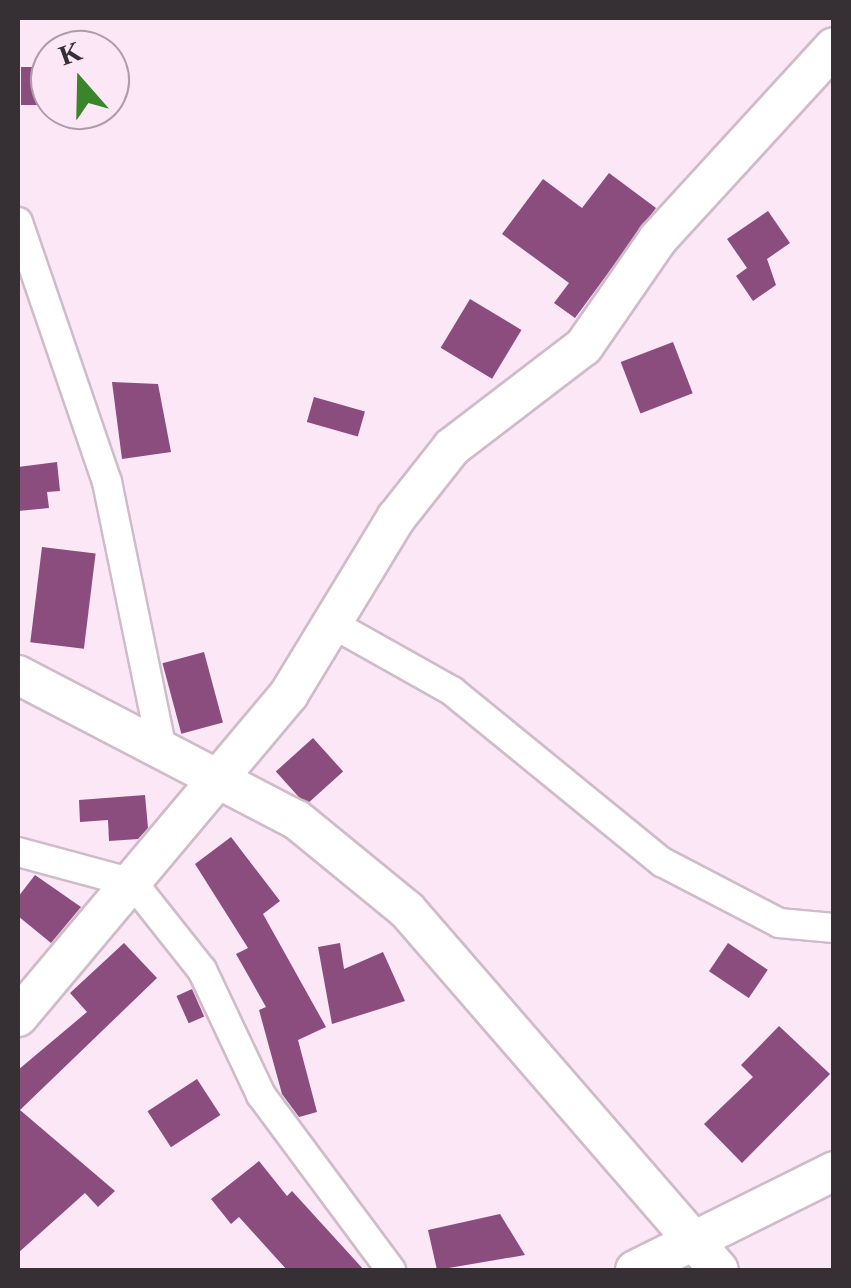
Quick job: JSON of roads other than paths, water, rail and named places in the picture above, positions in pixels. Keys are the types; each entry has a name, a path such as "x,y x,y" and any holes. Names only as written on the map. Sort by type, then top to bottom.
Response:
{"street":[{"path":"18,1017 222,781 452,447 584,346 658,239 834,47"},
{"path":"18,222 107,482 162,750"},
{"path":"331,623 452,691 662,862 779,924 834,928"},
{"path":"18,675 297,820 407,910 706,1259"},
{"path":"18,852 133,883 202,970 261,1095 391,1270"},
{"path":"635,1270 706,1259 834,1172"}]}
